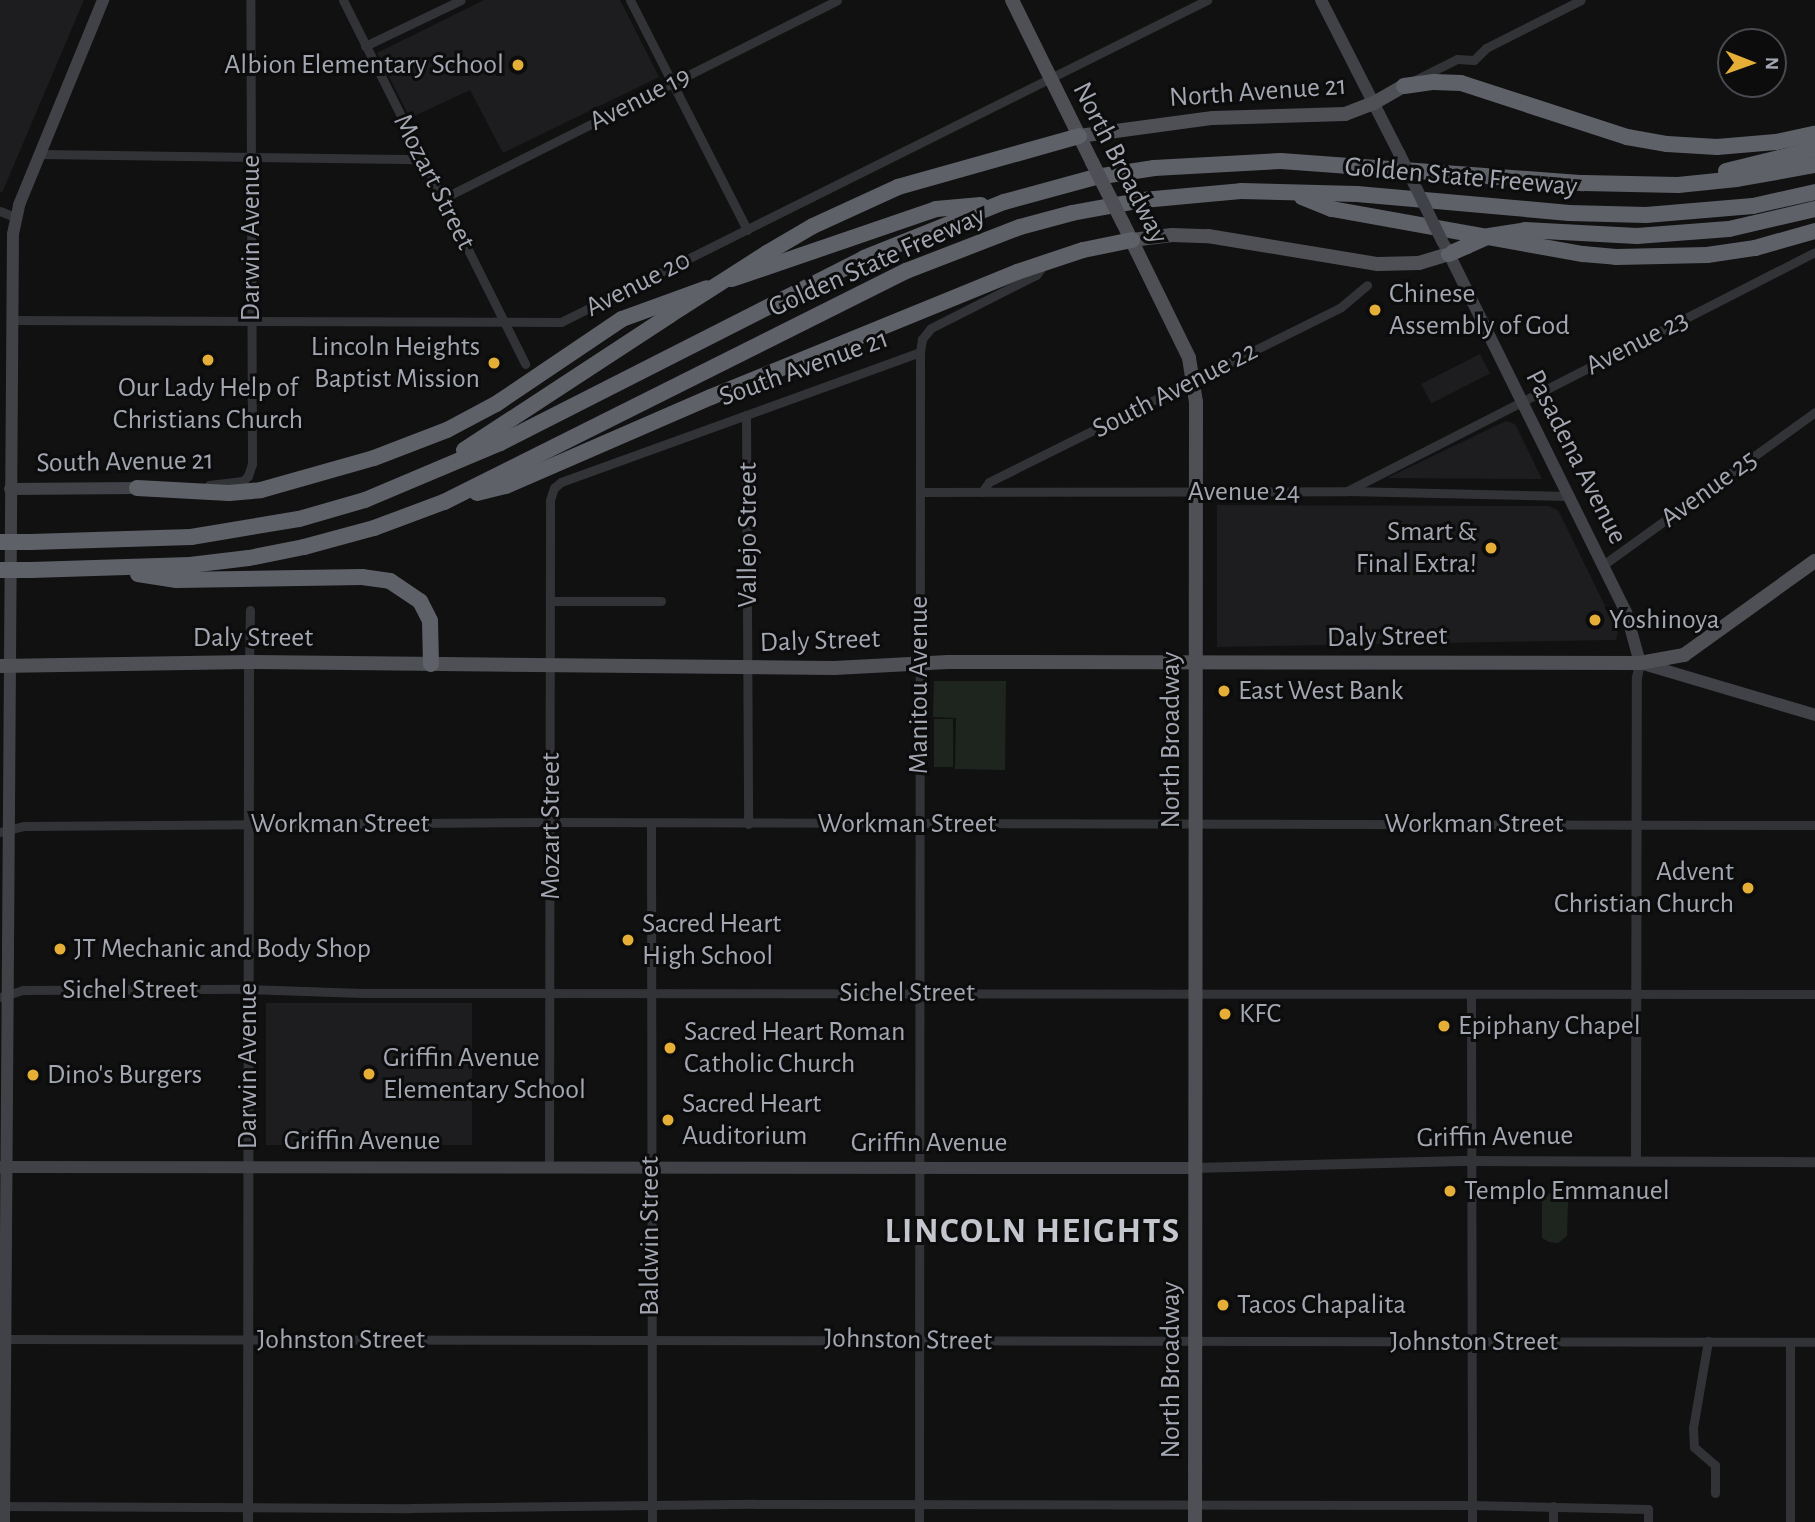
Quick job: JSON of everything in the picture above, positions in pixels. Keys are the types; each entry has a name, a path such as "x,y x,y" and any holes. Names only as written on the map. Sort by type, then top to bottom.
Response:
{"highway":[{"path":"1404,86 1461,83 1627,137 1667,144 1717,147 1776,142 1815,134"},
{"path":"435,472 462,451 670,315 813,226 898,187 1079,136"},
{"path":"1678,185 1815,149"},
{"name":"Golden State Freeway","path":"0,542 191,537 244,530 365,500 435,472 864,258 1004,202 1096,177 1154,168 1281,161 1583,183 1678,185 1738,179 1815,165"},
{"name":"Golden State Freeway","path":"0,570 190,565 304,547 374,528 444,502 951,252 1020,227 1143,200 1241,191 1290,192 1357,194 1569,214 1646,215 1753,206 1815,192"},
{"path":"1290,192 1332,209 1583,254 1616,257 1707,256 1755,248 1815,231"},
{"path":"137,488 229,492 261,490 374,458 447,430 496,404 622,319 936,209 1004,202"},
{"path":"1446,248 1467,246 1489,236 1525,230 1637,236 1729,229 1815,209"},
{"path":"444,502 506,486 723,392 1046,263 1132,240"},
{"path":"97,569 177,580 362,577 390,581 420,601 430,621 431,664"}],"main road":[{"path":"6,1522 3,1506 5,489 15,217 103,0"},
{"name":"North Broadway","path":"1012,0 1189,358 1194,379 1195,1522"},
{"name":"Pasadena Avenue","path":"1321,0 1603,565 1633,629 1640,663"},
{"name":"North Avenue 21","path":"1079,136 1213,118 1318,117 1345,114 1374,103 1404,86"},
{"path":"1132,240 1172,235 1208,236 1378,264 1419,263 1446,248"},
{"name":"South Avenue 21","path":"5,489 137,488"},
{"name":"Daly Street","path":"5,666 249,662 748,668 834,668 918,662 1640,663 1684,655 1815,561"},
{"path":"1640,663 1815,715"},
{"name":"Griffin Avenue","path":"3,1167 248,1165 1195,1168"}],"street":[{"name":"Darwin Avenue","path":"248,476 252,464 250,0"},
{"name":"Mozart Street","path":"343,0 525,363"},
{"path":"365,46 461,0"},
{"path":"630,0 747,230"},
{"name":"Avenue 19","path":"442,199 838,0"},
{"name":"Avenue 20","path":"11,320 561,322 1207,0"},
{"name":"North Avenue 21","path":"1404,86 1457,59 1474,60 1486,48 1581,0"},
{"path":"40,154 421,159"},
{"path":"0,211 15,217"},
{"name":"Avenue 23","path":"1347,491 1815,252"},
{"name":"South Avenue 21","path":"554,488 561,482 920,352 922,339 931,328 1036,275 1046,263"},
{"name":"South Avenue 22","path":"982,492 989,482 1341,307 1367,285"},
{"name":"Manitou Avenue","path":"919,1522 920,352"},
{"name":"Avenue 25","path":"1603,565 1815,412"},
{"name":"Vallejo Street","path":"746,415 748,824"},
{"name":"South Avenue 21","path":"137,488 229,484 243,481 248,476"},
{"name":"Mozart Street","path":"549,1166 552,664 550,499 554,488"},
{"name":"Avenue 24","path":"920,492 1347,491 1568,496"},
{"path":"551,601 661,601"},
{"name":"Darwin Avenue","path":"248,1522 250,610"},
{"path":"1636,1160 1637,677 1640,663"},
{"name":"Workman Street","path":"4,831 24,826 551,822 1815,825"},
{"name":"Baldwin Street","path":"651,824 652,1522"},
{"name":"Sichel Street","path":"4,995 23,990 248,989 363,993 650,991 919,994 1815,994"},
{"path":"1471,994 1472,1522"},
{"name":"Griffin Avenue","path":"1195,1168 1471,1161 1815,1162"},
{"name":"Johnston Street","path":"3,1339 1815,1342"},
{"path":"1708,1341 1693,1428 1694,1447 1715,1465 1715,1493"},
{"path":"1790,1342 1790,1522"},
{"path":"3,1506 248,1505 411,1508 652,1505 1472,1505 1648,1509 1648,1522"},
{"path":"1553,1506 1553,1522"}],"shaded area":[{"path":"0,0 84,0 2,193 0,192"},
{"name":"Albion Elementary School","path":"484,0 620,0 659,77 503,153 470,90 410,118 377,53"},
{"path":"1480,354 1490,374 1431,404 1421,384"},
{"path":"1506,421 1515,424 1542,479 1387,478"},
{"path":"1217,505 1549,506 1558,510 1618,632 1616,640 1217,647"},
{"path":"934,681 1006,681 1005,770 955,769 956,718 933,717"},
{"path":"934,719 953,719 953,767 934,767"},
{"name":"Griffin Avenue Elementary School","path":"266,1003 472,1003 472,1145 266,1145"},
{"path":"1550,1193 1562,1193 1568,1201 1567,1236 1558,1243 1542,1238 1542,1201"}],"place":[{"name":"Albion Elementary School","path":"518,65"},
{"name":"Chinese Assembly of God","path":"1375,310"},
{"name":"Our Lady Help of Christians Church","path":"208,360"},
{"name":"Lincoln Heights Baptist Mission","path":"494,363"},
{"name":"Smart & Final Extra!","path":"1491,548"},
{"name":"Yoshinoya","path":"1595,620"},
{"name":"East West Bank","path":"1224,691"},
{"name":"Advent Christian Church","path":"1748,888"},
{"name":"Sacred Heart High School","path":"628,940"},
{"name":"JT Mechanic and Body Shop","path":"60,949"},
{"name":"KFC","path":"1225,1014"},
{"name":"Epiphany Chapel","path":"1444,1026"},
{"name":"Sacred Heart Roman Catholic Church","path":"670,1048"},
{"name":"Griffin Avenue Elementary School","path":"369,1074"},
{"name":"Dino's Burgers","path":"33,1075"},
{"name":"Sacred Heart Auditorium","path":"668,1120"},
{"name":"Templo Emmanuel","path":"1450,1191"},
{"name":"Tacos Chapalita","path":"1223,1305"}],"district":[{"name":"LINCOLN HEIGHTS","path":"1033,1232"}]}
